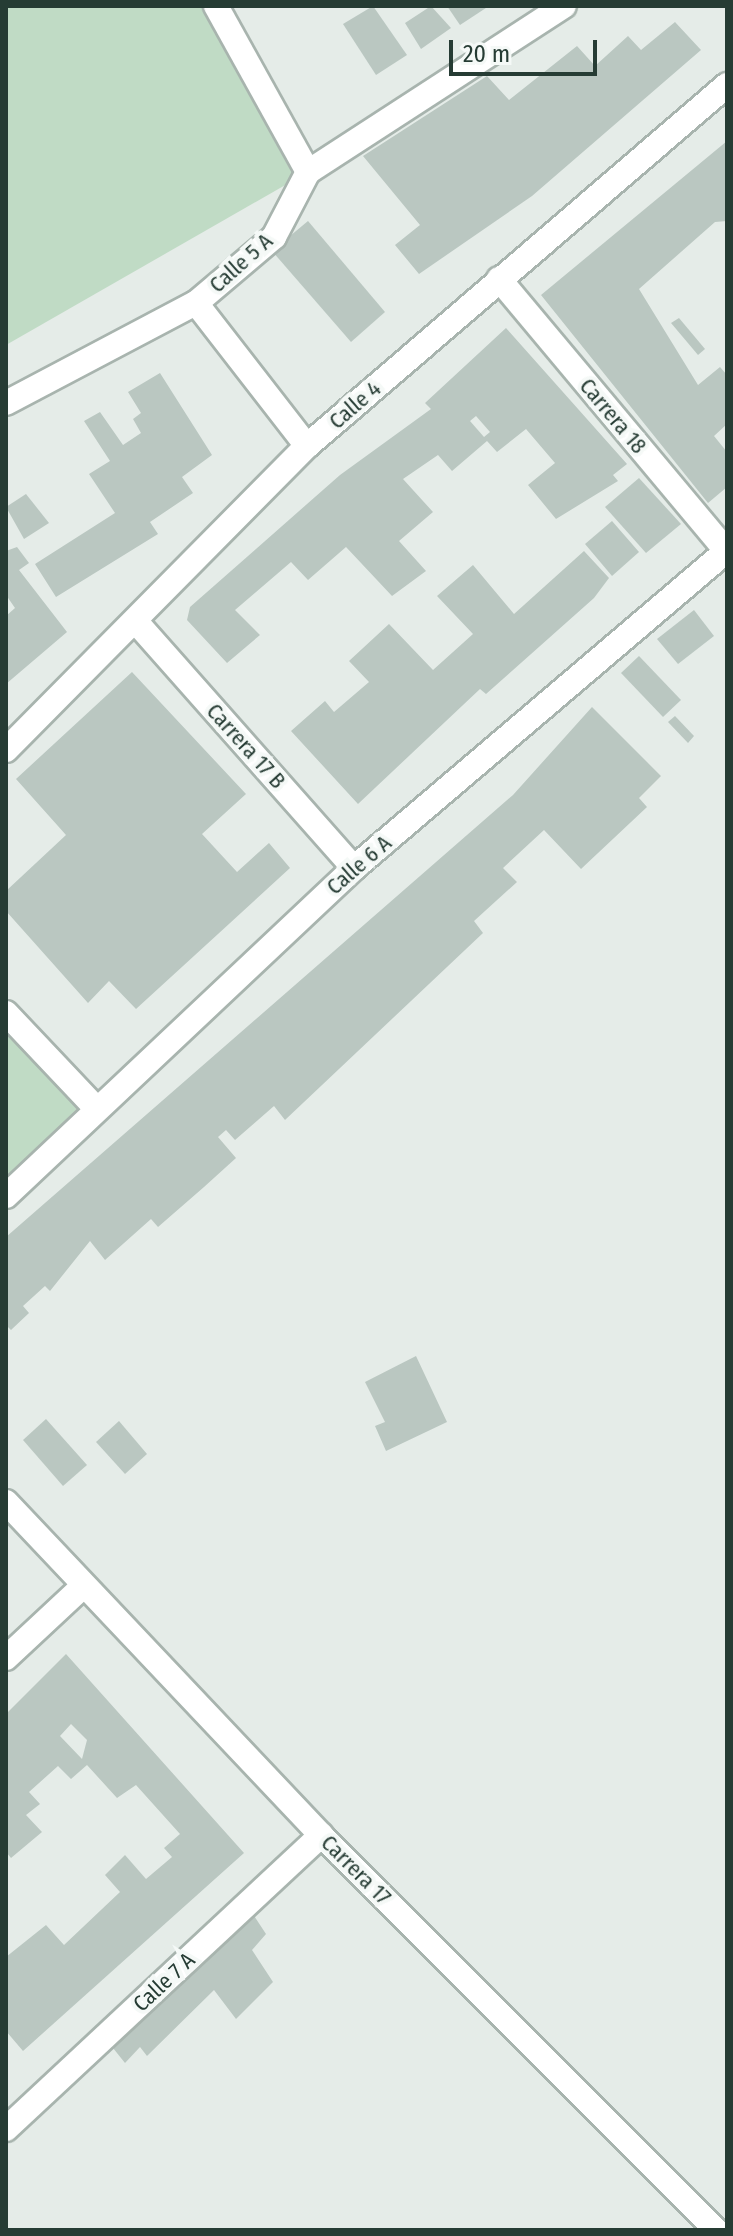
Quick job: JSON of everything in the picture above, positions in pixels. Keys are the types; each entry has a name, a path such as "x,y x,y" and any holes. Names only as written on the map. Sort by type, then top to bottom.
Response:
{"street":[{"path":"216,6 308,172"},
{"name":"Calle 5 A","path":"6,403 196,303 274,237 308,172 564,6"},
{"name":"Calle 4","path":"6,750 138,624 307,446 727,85"},
{"name":"Carrera 18","path":"499,279 727,551"},
{"path":"196,303 307,446"},
{"name":"Calle 6 A","path":"6,1196 94,1106 354,868 727,551"},
{"name":"Carrera 17 B","path":"138,624 354,868"},
{"path":"6,1013 94,1106"},
{"name":"Carrera 17","path":"6,1502 81,1588 321,1835 716,2230"},
{"path":"6,1658 81,1588"},
{"name":"Calle 7 A","path":"6,2129 321,1835"}],"green space":[{"path":"6,6 216,6 308,172 6,345"},
{"path":"6,1013 94,1106 6,1196"}],"building":[{"path":"373,6 407,55 376,75 343,24"},
{"path":"431,6 451,28 421,49 405,23"},
{"path":"447,6 489,6 460,25"},
{"path":"675,22 701,50 532,196 419,274 395,245 420,225 363,156 487,76 509,100 577,46 595,66 628,36 641,50"},
{"path":"727,141 727,221 715,222 639,289 698,385 720,367 727,375 727,424 714,436 727,452 727,487 708,503 541,295"},
{"path":"308,221 385,312 351,342 272,251"},
{"path":"679,318 705,349 698,355 671,323"},
{"path":"506,328 627,464 613,475 618,481 556,519 528,485 555,463 526,429 497,452 487,441 452,471 438,455 403,479 433,512 399,541 426,571 392,596 346,547 308,580 291,562 235,610 260,635 227,663 187,620 190,607 340,475 431,409 425,403","holes":["476,416 490,432 484,437 470,421"]},
{"path":"160,373 212,455 182,477 193,493 150,522 158,534 56,597 35,564 115,513 89,474 110,461 84,421 100,412 123,445 141,433 133,419 141,413 128,392"},
{"path":"639,478 681,524 646,553 605,507"},
{"path":"26,494 49,523 24,539 6,507"},
{"path":"612,521 639,552 612,576 585,544"},
{"path":"17,547 29,563 19,570 67,632 6,684 6,616 15,608 6,595 6,551"},
{"path":"584,551 609,578 594,598 486,694 480,689 358,804 291,731 325,701 334,712 369,682 349,661 389,624 433,670 473,634 437,596 473,565 514,614"},
{"path":"694,610 714,636 678,664 657,639"},
{"path":"639,656 681,700 663,717 621,673"},
{"path":"132,672 246,794 202,834 237,872 269,843 290,868 136,1009 109,981 88,1003 6,911 6,891 66,835 16,779"},
{"path":"592,707 661,776 639,798 647,807 581,869 544,830 503,868 517,882 474,921 483,933 285,1120 274,1106 235,1140 226,1130 218,1137 236,1158 158,1227 151,1219 105,1260 90,1241 50,1291 45,1286 23,1306 29,1313 11,1330 6,1325 6,1237 513,795"},
{"path":"675,716 694,736 688,743 668,722"},
{"path":"416,1356 447,1422 386,1451 375,1426 385,1422 365,1382"},
{"path":"46,1419 87,1465 63,1486 23,1440"},
{"path":"119,1421 147,1454 125,1474 96,1442"},
{"path":"66,1654 244,1853 23,2051 6,2031 6,1957 46,1925 64,1945 120,1892 105,1875 125,1855 146,1879 172,1857 164,1848 180,1834 136,1785 117,1798 87,1765 71,1779 58,1766 29,1792 40,1804 26,1815 42,1832 11,1858 6,1852 6,1714","holes":["71,1724 87,1740 82,1759 60,1736"]},
{"path":"249,1908 266,1934 252,1950 273,1982 236,2019 214,1990 147,2056 140,2047 125,2063 109,2043"}]}
